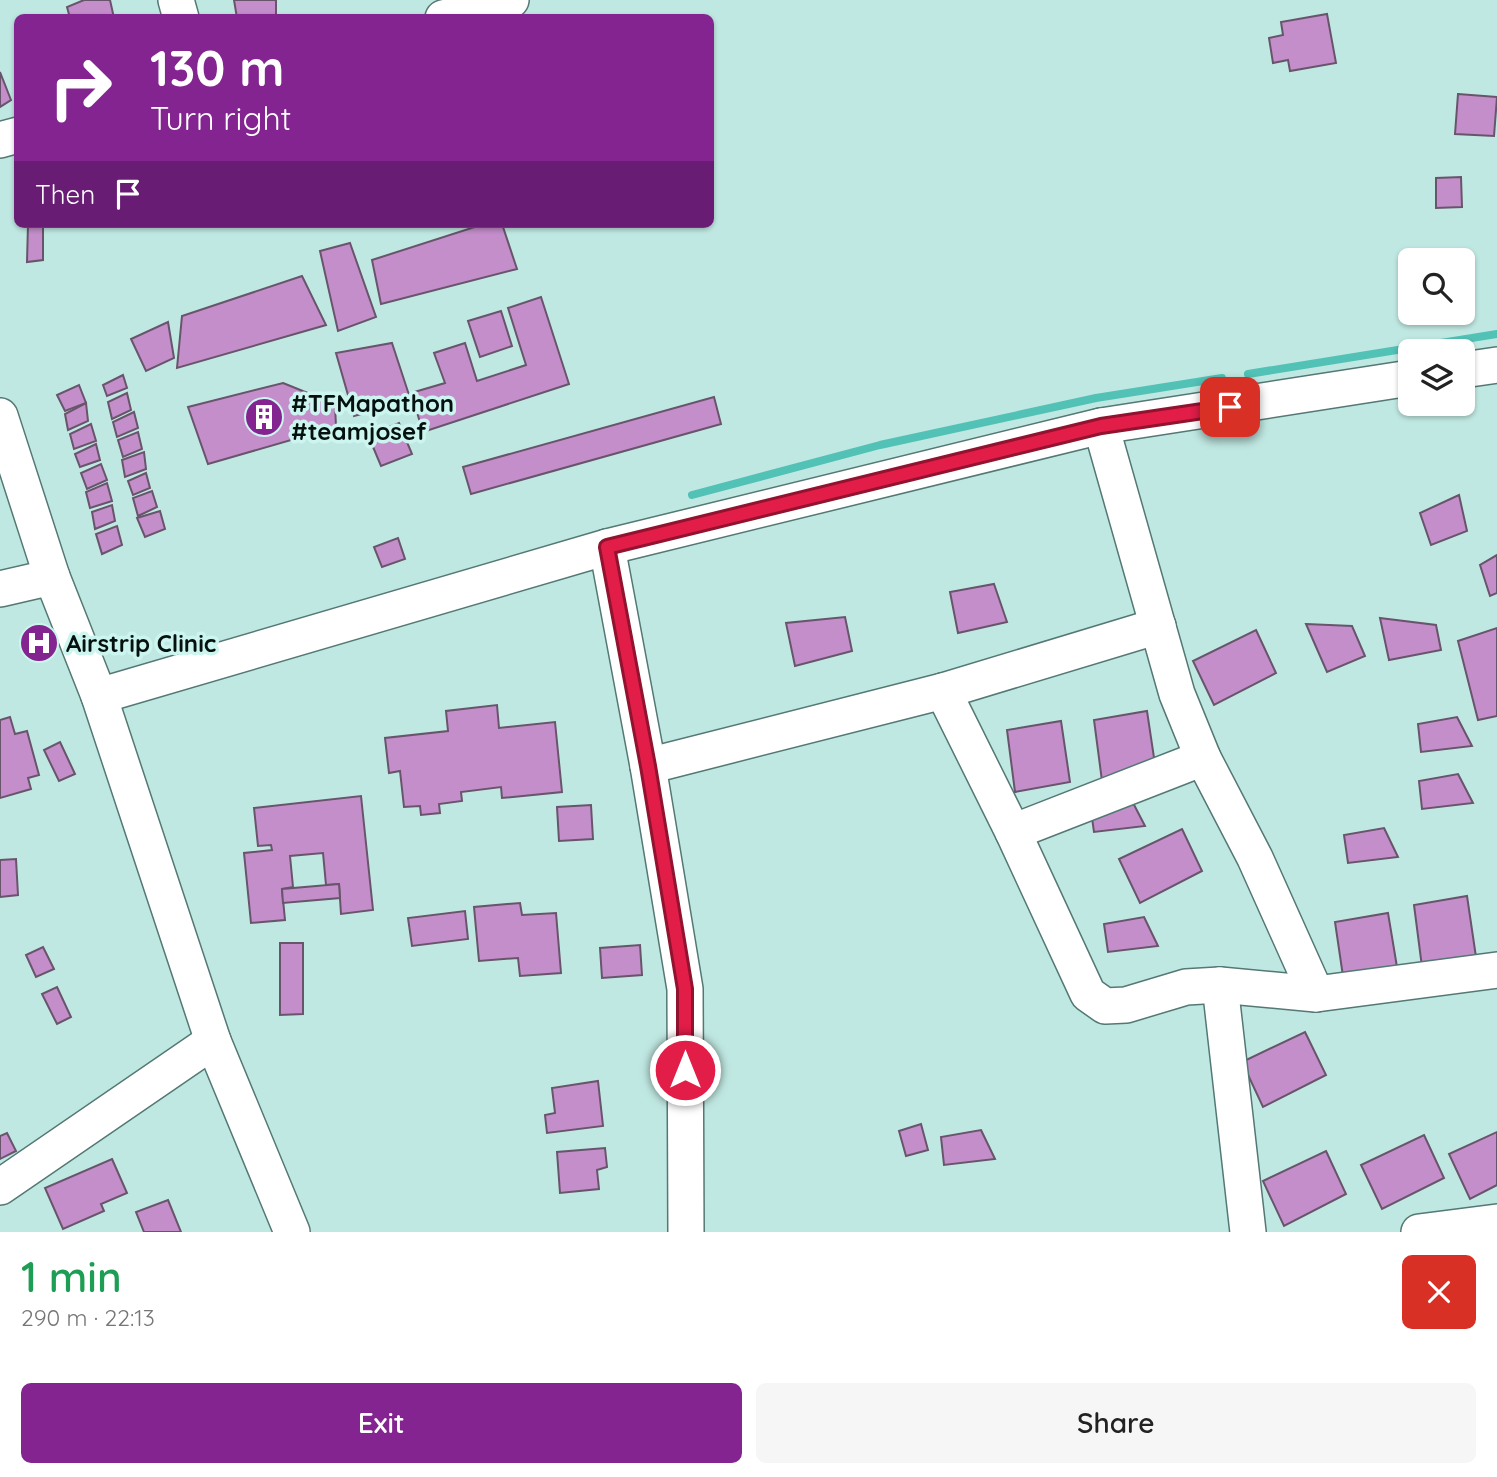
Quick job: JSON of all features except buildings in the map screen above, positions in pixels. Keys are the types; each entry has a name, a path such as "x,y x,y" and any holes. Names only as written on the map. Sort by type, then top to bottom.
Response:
{"street":[{"path":"458,14 511,0"},
{"path":"1475,368 1497,365"},
{"path":"99,696 607,547 1101,426 1398,381"},
{"path":"0,416 52,577 99,696 213,1041 292,1232"},
{"path":"1101,426 1177,694 1202,758 1255,858 1316,994"},
{"path":"607,547 648,766 685,989 686,1232"},
{"path":"0,589 52,577"},
{"path":"648,766 943,691 1158,626"},
{"path":"943,691 1013,832 1088,994 1105,1006 1126,1005 1186,987 1220,985 1316,994 1497,970"},
{"path":"1013,832 1202,758"},
{"path":"1220,985 1248,1232"},
{"path":"0,1187 213,1041"},
{"path":"1419,1232 1497,1222"}],"waterway":[{"path":"1248,374 1497,334"},
{"path":"692,495 880,445 1096,398 1222,378"}],"place":[{"name":"#TFMapathon #teamjosef","path":"264,417"},
{"name":"Airstrip Clinic","path":"39,643"}],"route":[{"path":"685,1070 685,989 648,766 607,547 1101,426 1230,407"}]}
